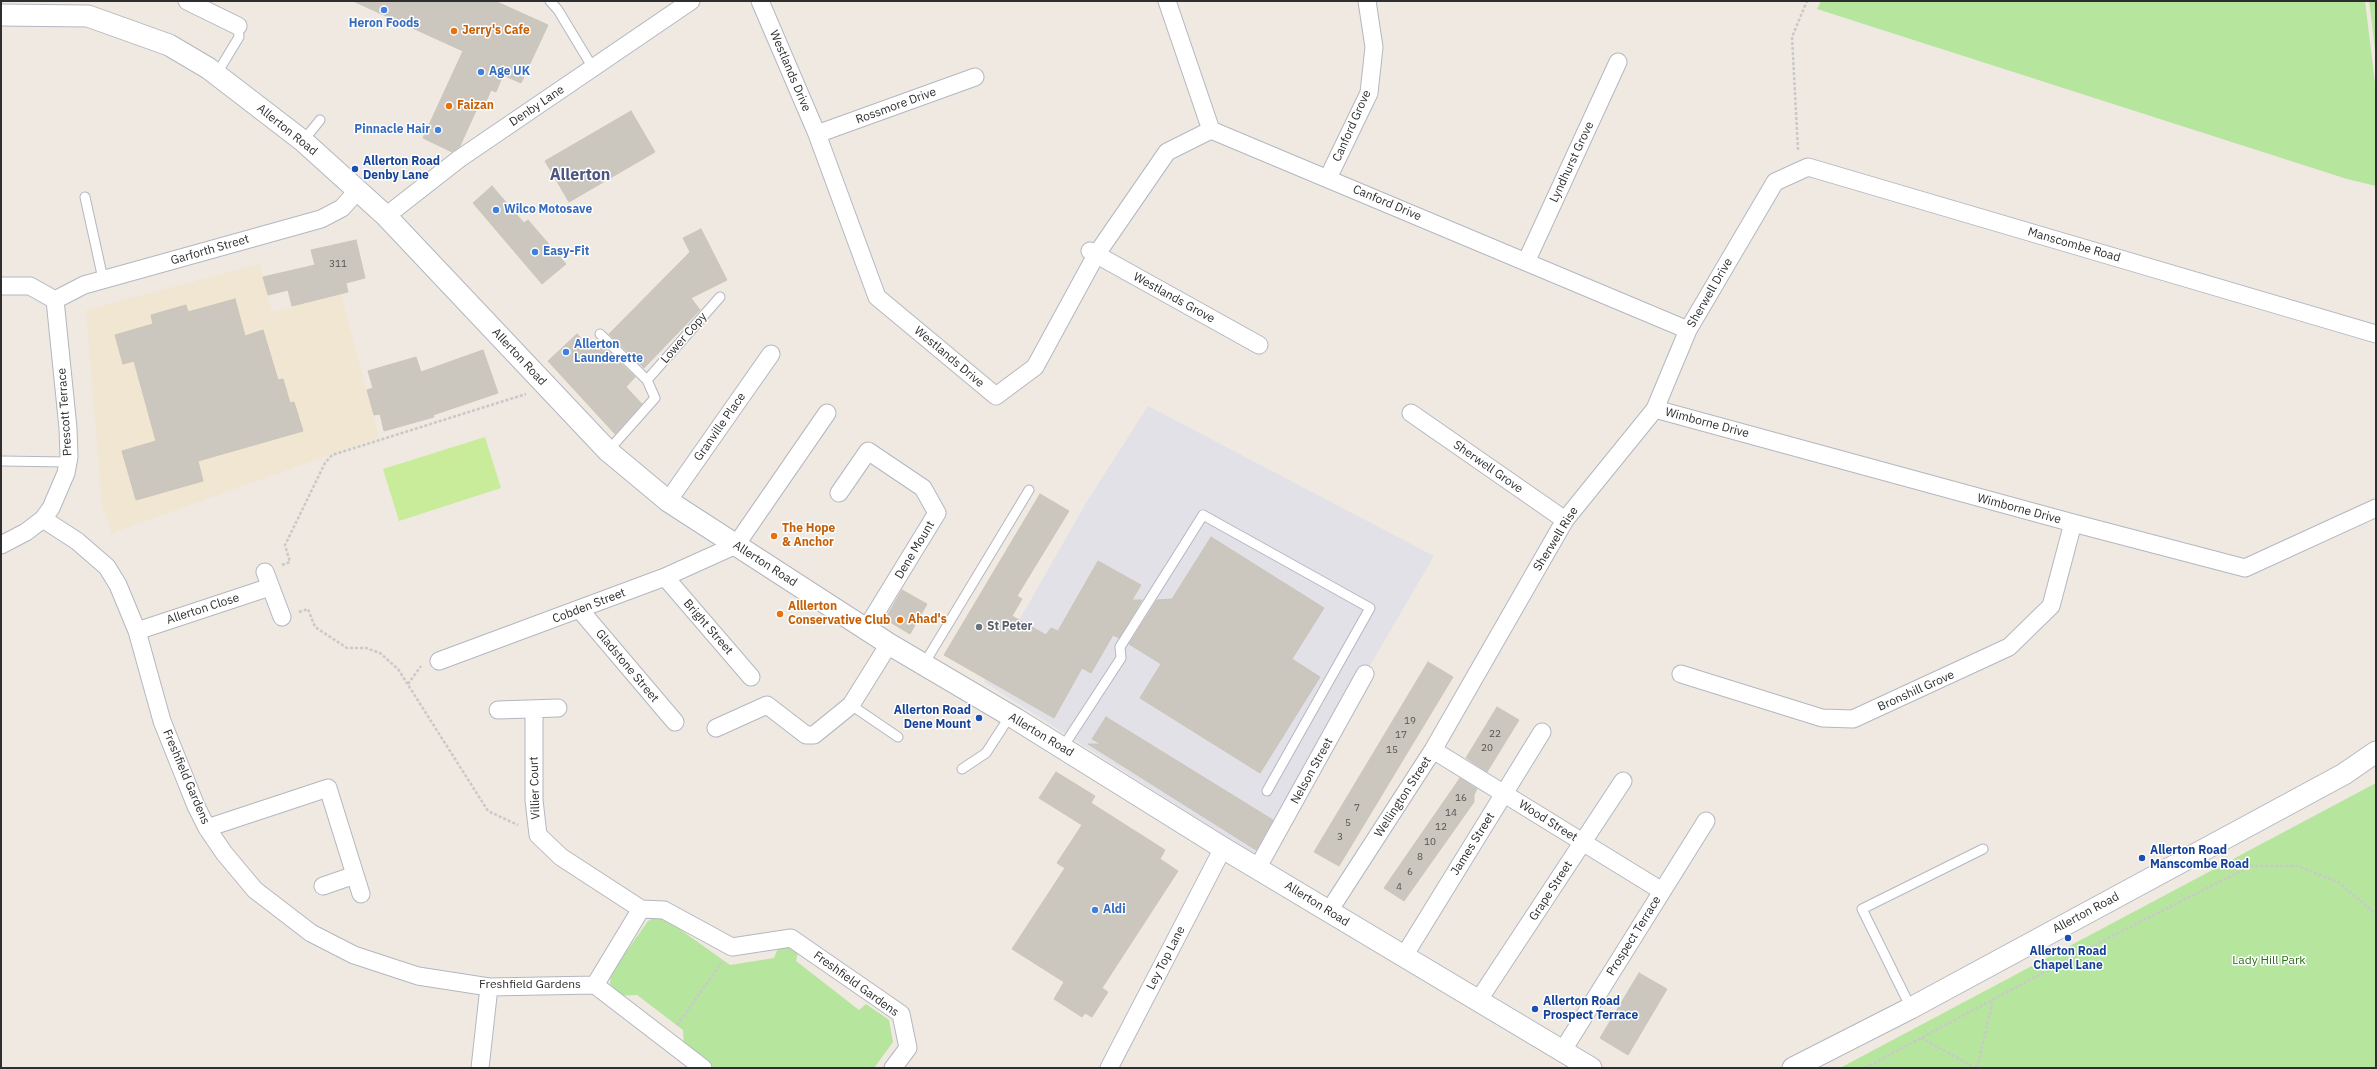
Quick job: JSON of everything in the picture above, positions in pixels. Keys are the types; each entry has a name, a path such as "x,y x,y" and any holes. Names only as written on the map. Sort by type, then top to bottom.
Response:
{"street":[{"path":"187,1 238,26"},
{"name":"Denby Lane","path":"386,216 459,159 691,1"},
{"name":"Westlands Drive","path":"760,1 817,134 877,297 996,396 1035,367 1093,253 1167,152 1211,130"},
{"path":"1167,1 1211,130"},
{"name":"Canford Grove","path":"1328,178 1369,93 1374,47 1367,1"},
{"name":"Allerton Road","path":"1,16 88,16 169,45 216,75 302,141 386,216 608,451 668,501 889,644 1063,747 1223,848 1258,867 1591,1068"},
{"name":"Lyndhurst Grove","path":"1526,262 1618,62"},
{"name":"Rossmore Drive","path":"817,134 975,77"},
{"name":"Canford Drive","path":"1211,130 1688,330"},
{"name":"Manscombe Road","path":"1775,182 1808,167 2376,334"},
{"name":"Sherwell Drive","path":"1655,408 1688,330 1775,182"},
{"name":"Garforth Street","path":"56,300 84,285 321,219 342,208 358,190"},
{"name":"Westlands Grove","path":"1093,253 1259,345"},
{"path":"1,286 30,286 56,300"},
{"name":"Prescott Terrace","path":"43,519 54,501 68,462 68,428 56,300"},
{"name":"Granville Place","path":"668,501 771,354"},
{"name":"Sherwell Rise","path":"1474,680 1565,520 1655,408"},
{"name":"Wimborne Drive","path":"1655,408 2074,523 2245,568 2376,508"},
{"path":"736,545 826,413"},
{"name":"Sherwell Grove","path":"1411,413 1565,520"},
{"name":"Dene Mount","path":"839,493 868,451 923,488 937,513 866,629"},
{"path":"1,545 26,532 43,519"},
{"name":"Freshfield Gardens","path":"43,519 77,541 107,567 118,585 137,631 162,721 196,806 207,828 224,853 255,890 310,933 354,955 418,976 488,987 595,985 703,1068"},
{"name":"Bronshill Grove","path":"1681,674 1822,718 1854,719 2009,647 2051,606 2074,523"},
{"name":"Cobden Street","path":"439,661 580,610 665,577 736,545"},
{"name":"Bright Street","path":"665,577 751,677"},
{"path":"268,580 282,617"},
{"name":"Allerton Close","path":"137,631 268,580"},
{"name":"Gladstone Street","path":"580,610 674,722"},
{"path":"716,728 766,705 806,735 814,734 850,705 889,644"},
{"name":"Nelson Street","path":"1258,867 1365,674"},
{"name":"Wellington Street","path":"1329,911 1433,750 1474,680"},
{"path":"498,710 558,708"},
{"name":"Villier Court","path":"534,709 534,800 538,835 561,857 641,909"},
{"name":"James Street","path":"1404,956 1542,732"},
{"name":"Wood Street","path":"1433,750 1662,891"},
{"name":"Allerton Road","path":"1793,1068 1911,1008 2344,774 2376,752"},
{"name":"Grape Street","path":"1478,1001 1623,781"},
{"path":"207,828 328,788 361,894"},
{"name":"Prospect Terrace","path":"1563,1050 1706,821"},
{"name":"Ley Top Lane","path":"1109,1068 1223,848"},
{"path":"323,886 355,875"},
{"path":"641,909 664,910 732,947"},
{"name":"Freshfield Gardens","path":"595,985 641,909"},
{"name":"Freshfield Gardens","path":"732,947 791,938 901,1014 908,1048 893,1068"},
{"path":"480,1068 488,987"}],"lane":[{"path":"550,1 558,10 593,68"},
{"path":"216,75 239,37 238,26"},
{"path":"302,141 320,120"},
{"path":"85,197 103,280"},
{"name":"Lower Copy","path":"647,380 720,297"},
{"path":"600,334 647,380 655,398 608,451"},
{"path":"1,461 68,462"},
{"path":"924,664 1029,490"},
{"path":"1063,747 1121,658 1120,647 1203,516 1370,608 1267,791"},
{"path":"850,705 898,737"},
{"path":"962,769 986,753 1010,716"},
{"path":"1911,1008 1862,909 1983,849"}],"path":[{"path":"1799,171 1792,36 1808,1"},
{"path":"268,580 290,562 284,545 325,463 332,455 547,387"},
{"path":"282,617 308,609 315,627 347,648 366,648 380,653 398,669 405,679 488,811 538,835"},
{"path":"1865,1068 1993,999 2251,866 2297,866 2338,882 2376,914"},
{"path":"667,1040 732,947"},
{"path":"1921,1038 1976,1068 1993,999"}],"shaded area":[{"path":"260,264 271,312 341,295 379,437 112,533 102,504 86,310"},
{"path":"1148,406 1434,556 1258,857 984,682 1086,503"}],"green space":[{"path":"1821,1 2365,1 2376,91 2376,186 2347,179 1817,9"},
{"path":"2369,1 2376,1 2376,59 2372,24"},
{"path":"485,437 501,488 399,521 383,469"},
{"name":"Lady Hill Park","path":"2376,783 2376,1068 1840,1068"},
{"path":"655,917 664,918 730,965 774,958 778,948 785,946 798,953 796,961 859,1010 866,1004 889,1020 893,1042 874,1068 714,1068 684,1046 683,1030 637,995 618,996 610,984 611,973 648,921"}],"building":[{"path":"353,1 495,1 548,25 521,83 503,75 496,92 491,90 484,106 479,104 460,146 452,152 423,138 463,51"},
{"path":"631,111 655,152 569,202 545,161"},
{"path":"492,186 524,223 528,220 566,264 542,284 473,203"},
{"path":"701,229 727,280 691,298 700,310 644,368 609,334 690,252 683,238"},
{"path":"356,240 365,278 346,283 348,292 292,306 288,290 268,295 263,277 315,265 311,250"},
{"path":"235,299 245,336 263,330 278,380 283,379 290,403 294,402 303,431 198,461 203,481 136,500 122,451 156,441 134,361 123,364 115,335 153,324 151,315 186,305 188,312"},
{"path":"577,334 592,350 600,343 635,377 626,387 642,404 615,434 548,361"},
{"path":"483,350 498,393 433,415 434,417 384,431 380,414 374,415 367,390 373,388 368,371 416,357 421,372"},
{"path":"1040,494 1069,511 1017,596 1022,599 1012,616 1046,635 1051,628 1058,631 1098,561 1141,585 1132,600 1142,600 1119,638 1113,635 1091,673 1082,668 1054,718 944,655"},
{"path":"1211,537 1324,608 1292,659 1320,677 1260,773 1140,698 1161,664 1129,644 1157,600 1172,599"},
{"path":"902,590 927,604 910,634 885,619"},
{"path":"1428,662 1453,677 1339,866 1314,852"},
{"path":"1497,707 1519,720 1487,772 1466,758"},
{"path":"1106,717 1273,820 1256,850 1088,744 1101,744 1092,739"},
{"name":"Aldi","path":"1056,772 1095,796 1091,803 1165,850 1160,859 1178,871 1102,988 1108,992 1092,1017 1085,1013 1082,1017 1054,999 1064,982 1012,949 1065,868 1057,863 1082,825 1039,798"},
{"path":"1460,778 1477,789 1474,795 1474,802 1404,901 1384,888"},
{"path":"1639,973 1667,989 1628,1055 1600,1038"}],"place":[{"name":"Heron Foods","path":"384,10"},
{"name":"Jerry's Cafe","path":"454,31"},
{"name":"Age UK","path":"481,72"},
{"name":"Faizan","path":"449,106"},
{"name":"Pinnacle Hair","path":"438,130"},
{"name":"Allerton Road Denby Lane","path":"355,169"},
{"name":"Wilco Motosave","path":"496,210"},
{"name":"Easy-Fit","path":"535,252"},
{"name":"Allerton Launderette","path":"566,352"},
{"name":"The Hope & Anchor","path":"774,536"},
{"name":"Alllerton Conservative Club","path":"780,614"},
{"name":"Ahad's","path":"900,620"},
{"name":"St Peter","path":"979,627"},
{"name":"Allerton Road Dene Mount","path":"979,718"},
{"name":"Allerton Road Manscombe Road","path":"2142,858"},
{"name":"Aldi","path":"1095,910"},
{"name":"Allerton Road Chapel Lane","path":"2068,938"},
{"name":"Allerton Road Prospect Terrace","path":"1535,1009"}],"district":[{"name":"Allerton","path":"580,175"}]}
